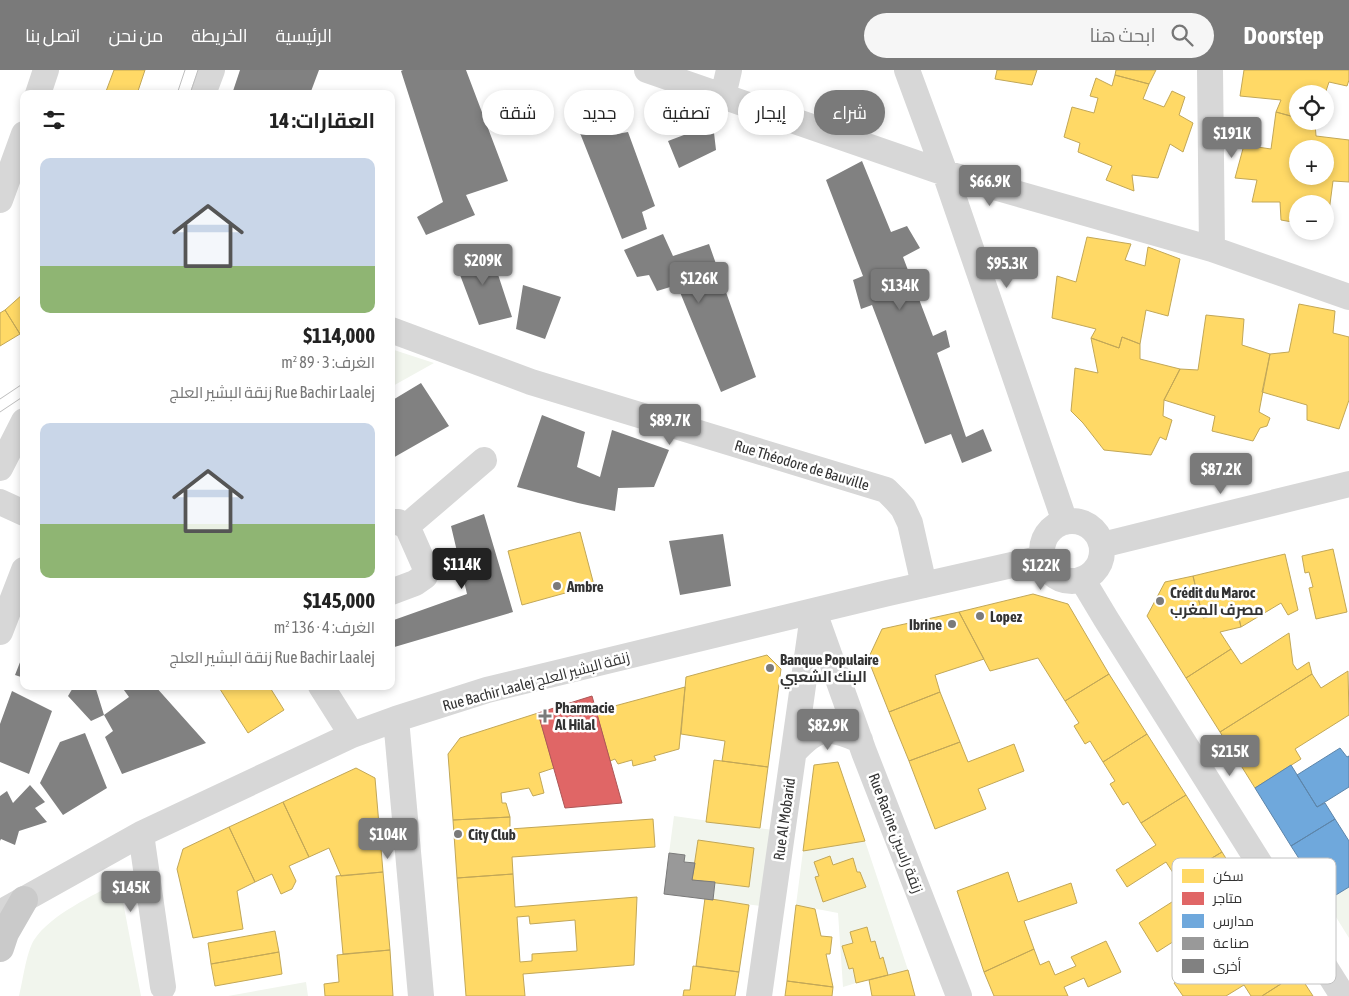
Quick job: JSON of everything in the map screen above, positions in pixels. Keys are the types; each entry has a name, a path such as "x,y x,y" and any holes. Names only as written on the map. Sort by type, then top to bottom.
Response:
{"main road":[{"path":"0,948 5,933 6,907"}],"street":[{"path":"39,90 46,70"},
{"path":"204,90 212,70"},
{"path":"647,70 705,90"},
{"path":"724,90 729,70"},
{"path":"907,70 945,173 1065,522"},
{"path":"1210,70 1212,249"},
{"path":"728,98 945,173 1212,249 1349,297"},
{"path":"0,200 20,145"},
{"name":"Rue Théodore de Bauville","path":"395,331 531,382 886,490 896,498 910,523 924,585"},
{"path":"0,468 20,429"},
{"path":"395,591 416,583 425,576 426,569 399,524 484,460"},
{"path":"1102,545 1349,484"},
{"path":"0,502 20,511"},
{"path":"1065,522 1083,523 1097,534 1102,545 1101,560 1097,569 1082,580 1062,580 1053,575 1047,568 1043,558 1044,540 1056,526 1065,522"},
{"name":"Rue Bachir Laalej زنقة البشير العلج","path":"6,907 140,834 352,735 396,719 487,690 1043,558"},
{"path":"0,632 15,573"},
{"path":"1082,580 1256,858"},
{"name":"Rue Racine زنقة راسين","path":"814,612 860,740 959,996"},
{"name":"Rue Al Mobarid","path":"759,996 814,612"},
{"path":"324,690 352,735"},
{"path":"396,719 421,996"},
{"path":"794,752 809,737 828,730 840,731 860,740"},
{"path":"140,834 163,987"},
{"path":"1335,984 1343,996"}],"shaded area":[{"path":"395,350 434,363 395,385"},
{"path":"674,816 773,830 761,906 713,900 715,882 749,887 754,848 698,840 695,863 684,862 684,855 669,853"},
{"path":"865,841 908,970 888,975 883,958 880,959 875,941 871,942 866,927 850,932 853,943 853,968 856,983 843,987 838,913 796,905 803,851","holes":["830,856 833,865 853,859 857,872 860,872 866,887 823,902 815,878 819,876 815,862"]},
{"path":"119,881 141,996 19,996 31,946 41,931 73,906"},
{"path":"1349,887 1349,938 1336,917 1336,895"},
{"path":"306,982 308,996 228,996"}],"building: سكن":[{"path":"114,70 145,70 138,90 106,90"},
{"path":"997,70 1037,70 1032,85 995,79"},
{"path":"1116,70 1156,70 1149,84 1115,75"},
{"path":"1244,70 1349,70 1347,86 1329,82 1328,85 1289,85 1289,116 1276,112 1281,100 1240,96"},
{"path":"1115,75 1149,84 1143,99 1164,107 1172,91 1185,97 1179,115 1193,123 1183,152 1170,144 1158,178 1132,175 1134,191 1106,180 1112,166 1078,152 1080,143 1064,137 1072,107 1094,113 1098,98 1090,96 1096,78 1112,86"},
{"path":"1276,112 1289,116 1289,130 1316,130 1316,136 1349,140 1349,182 1334,181 1334,140 1289,140 1289,185 1332,185 1331,195 1289,195 1289,221 1281,220 1280,202 1252,202 1257,180 1235,178 1244,145 1271,149"},
{"path":"1087,237 1131,244 1125,260 1145,266 1148,247 1180,259 1168,316 1146,310 1140,344 1122,337 1119,348 1091,338 1096,329 1052,318 1057,276 1076,282"},
{"path":"20,297 20,334 5,310"},
{"path":"1299,304 1335,311 1333,333 1349,337 1349,400 1339,429 1307,420 1307,405 1262,392 1270,354 1289,352"},
{"path":"5,310 20,334 0,346 0,313"},
{"path":"1206,315 1244,319 1242,345 1270,354 1259,412 1270,418 1267,426 1260,428 1253,441 1212,431 1215,416 1164,400 1180,369 1198,370"},
{"path":"1122,337 1140,344 1140,359 1180,369 1164,400 1163,416 1172,420 1166,440 1160,437 1151,455 1104,450 1071,411 1075,368 1098,373 1091,338 1119,348"},
{"path":"580,532 594,585 522,605 508,551"},
{"path":"1333,549 1347,612 1316,619 1309,588 1313,587 1309,572 1305,573 1302,556"},
{"path":"1285,554 1298,610 1288,615 1281,603 1241,627 1237,610 1203,618 1193,576"},
{"path":"1193,576 1203,618 1237,610 1241,627 1220,632 1231,649 1186,678 1147,616 1165,582"},
{"path":"1033,594 1068,604 1109,674 1065,701 1038,658 990,671 959,612"},
{"path":"959,612 984,659 935,675 940,692 889,712 868,659 882,629"},
{"path":"1289,633 1293,664 1297,670 1309,662 1312,674 1220,732 1186,678 1231,649 1241,664"},
{"path":"767,655 781,669 768,767 722,761 725,741 681,734 686,677"},
{"path":"1348,671 1349,715 1295,749 1301,759 1255,788 1220,732 1312,674 1321,688"},
{"path":"1109,674 1147,734 1103,762 1090,741 1085,744 1074,726 1079,723 1065,701"},
{"path":"685,687 679,749 654,756 656,760 633,766 632,760 618,764 615,759 610,761 596,711"},
{"path":"221,690 272,690 284,710 248,733"},
{"path":"940,692 960,742 909,761 889,712"},
{"path":"538,713 554,768 539,773 544,793 533,796 529,788 501,793 502,803 506,803 510,817 453,820 448,754 460,738"},
{"path":"1147,734 1186,795 1141,823 1128,802 1123,805 1110,784 1115,781 1103,762"},
{"path":"960,742 968,762 1014,744 1024,771 978,789 986,809 935,829 909,761"},
{"path":"714,760 768,767 760,828 706,822"},
{"path":"838,762 865,841 803,851 814,765"},
{"path":"356,768 375,778 383,872 341,876 329,848 309,857 283,802"},
{"path":"1186,795 1222,852 1212,858 1172,858 1172,871 1166,862 1127,887 1116,870 1156,845 1141,823"},
{"path":"283,802 309,857 289,866 296,881 292,889 281,894 272,874 255,882 229,827"},
{"path":"510,817 510,829 653,819 655,847 512,857 513,874 457,878 453,820"},
{"path":"229,827 255,882 237,891 243,929 193,938 177,869 183,849"},
{"path":"698,840 754,848 749,887 692,880"},
{"path":"1222,852 1226,858 1212,858"},
{"path":"830,856 833,865 853,858 857,872 860,872 866,887 823,902 815,877 819,876 814,862"},
{"path":"383,872 390,950 343,954 336,876"},
{"path":"1008,872 1018,902 1071,883 1077,903 1024,921 1034,949 984,972 957,891"},
{"path":"513,874 515,907 637,897 634,965 523,974 525,996 466,996 457,878","holes":["529,916 530,924 575,920 577,951 532,954 532,961 520,962 517,917"]},
{"path":"705,898 749,905 739,972 696,966"},
{"path":"1172,902 1172,942 1157,952 1139,923"},
{"path":"796,905 815,909 821,936 832,937 830,954 826,954 833,987 787,981"},
{"path":"867,927 871,942 875,941 880,959 883,957 888,975 856,983 853,968 849,969 842,946 853,943 850,932"},
{"path":"275,931 279,952 211,964 208,943"},
{"path":"1106,941 1121,972 1088,987 1084,978 1064,987 1068,996 994,996 984,972 1034,949 1040,965 1049,961 1055,975 1076,966 1071,957"},
{"path":"390,950 393,996 325,996 324,984 339,982 337,955"},
{"path":"279,952 282,974 215,986 211,964"},
{"path":"693,966 739,972 735,996 683,996 684,990 690,990"},
{"path":"908,970 915,996 872,996 869,980"},
{"path":"787,981 833,987 832,996 785,996"},
{"path":"1175,984 1281,984 1262,996 1251,996 1244,985 1226,996 1183,996"},
{"path":"1281,984 1305,984 1313,996 1262,996"}],"building: متاجر":[{"path":"592,696 622,803 565,808 538,713"}],"building: مدارس":[{"path":"1340,748 1347,757 1349,756 1349,787 1317,807 1297,775"},
{"path":"1291,765 1317,807 1325,803 1335,819 1291,846 1255,788"},
{"path":"1335,819 1349,841 1349,887 1336,895 1336,858 1299,858 1291,846"}],"building: صناعة":[{"path":"669,853 685,855 684,862 695,863 692,880 715,882 713,900 664,894"}],"building: أخرى":[{"path":"240,70 319,70 312,90 233,90"},
{"path":"466,70 482,112 482,135 491,135 508,181 466,195 475,215 426,235 417,217 443,202 401,71"},
{"path":"581,135 629,135 655,206 642,212 647,229 622,239"},
{"path":"684,135 714,135 716,150 679,168 668,141"},
{"path":"862,161 891,232 907,226 920,248 903,257 933,336 946,330 950,347 937,353 966,437 983,429 992,451 962,463 951,434 925,444 872,305 861,309 853,280 863,276 826,180"},
{"path":"663,234 673,256 709,244 756,377 721,392 677,285 657,291 649,275 637,277 624,250"},
{"path":"489,247 512,317 479,325 454,259"},
{"path":"523,285 561,297 545,339 516,329"},
{"path":"421,383 449,426 395,457 395,399"},
{"path":"542,415 585,432 577,467 600,477 612,430 669,450 654,487 618,488 615,511 517,487"},
{"path":"484,514 513,612 395,647 395,620 467,594 451,526"},
{"path":"723,534 731,586 680,595 669,541"},
{"path":"20,662 20,677 15,675"},
{"path":"72,690 96,690 104,715 91,721 68,696"},
{"path":"124,690 159,690 206,743 122,774 105,737 113,731 104,715 129,697"},
{"path":"12,691 52,711 29,774 0,762 0,724"},
{"path":"85,733 107,788 63,815 40,783 60,742"},
{"path":"30,785 45,802 35,808 47,822 19,831 15,845 1,839 0,841 0,796 7,791 13,803"}],"tram line":[{"path":"178,90 185,70"},
{"path":"191,90 198,70"},
{"path":"0,399 20,386"},
{"path":"0,412 20,399"}],"place":[{"name":"Ambre","path":"557,586"},
{"name":"Crédit du Maroc مصرف المغرب","path":"1160,601"},
{"name":"Lopez","path":"980,616"},
{"name":"Ibrine","path":"952,624"},
{"name":"Banque Populaire البنك الشعبي","path":"770,668"},
{"name":"Pharmacie Al Hilal","path":"545,716"},
{"name":"City Club","path":"458,834"}]}
